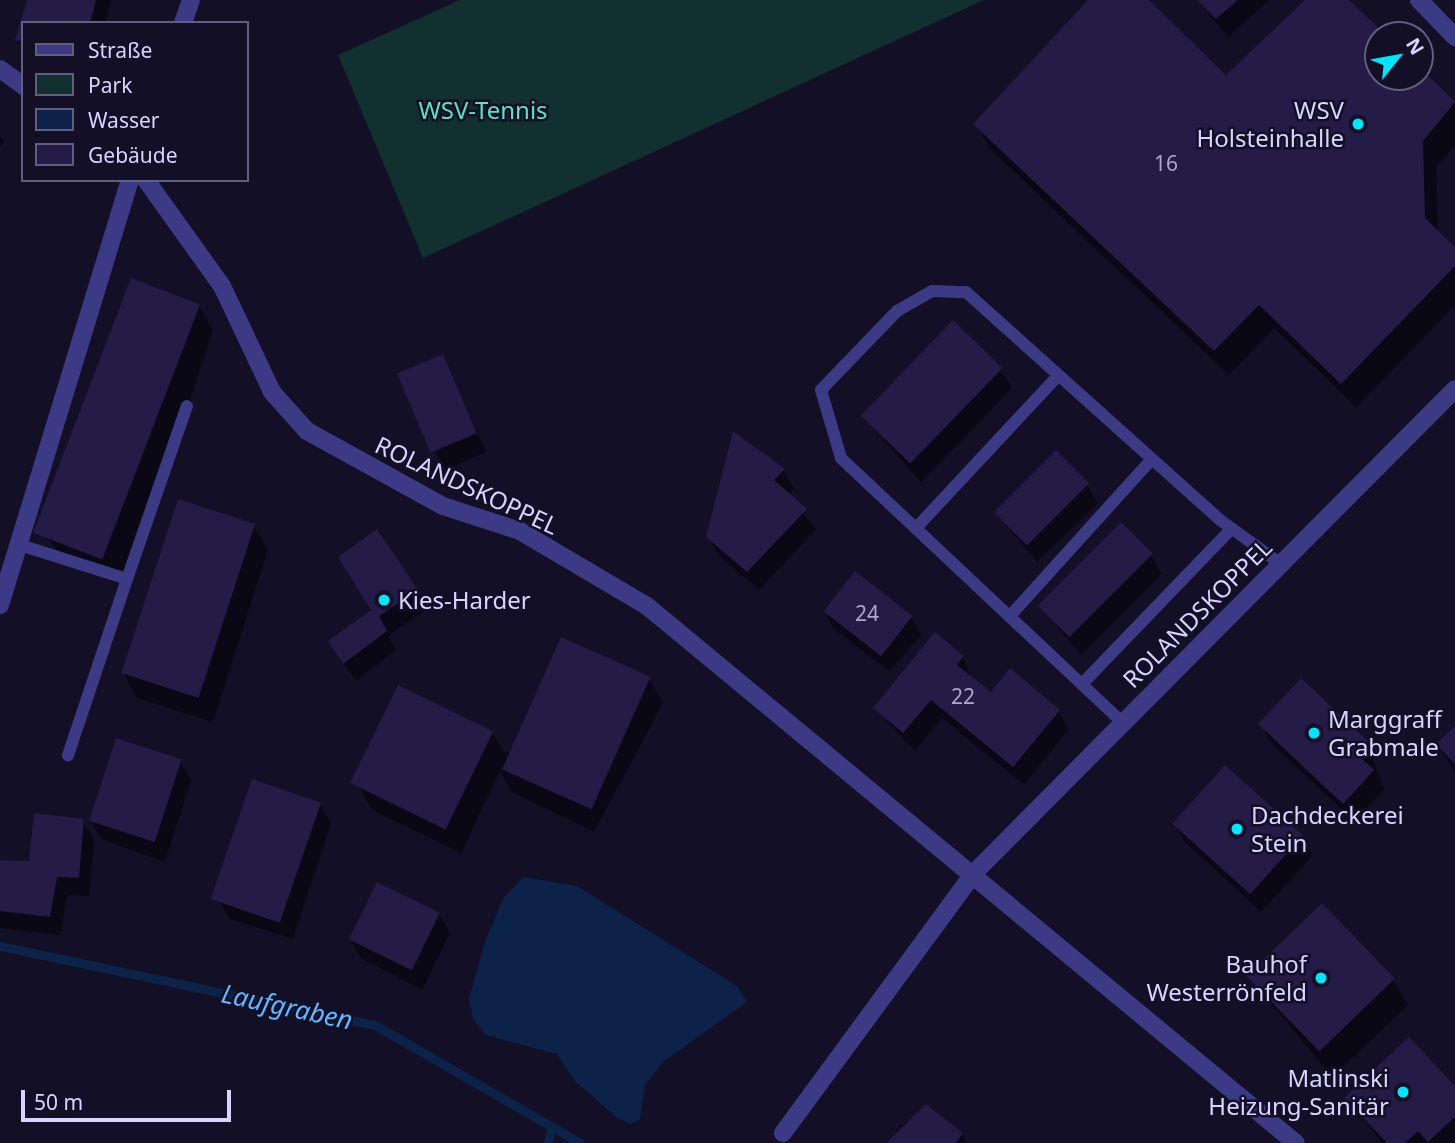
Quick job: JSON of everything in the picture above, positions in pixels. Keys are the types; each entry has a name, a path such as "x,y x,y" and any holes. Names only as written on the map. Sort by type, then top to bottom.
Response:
{"street":[{"path":"184,21 191,0"},
{"path":"1419,0 1455,37"},
{"path":"0,69 21,85"},
{"path":"0,605 129,182"},
{"name":"ROLANDSKOPPEL","path":"147,182 216,276 272,392 307,431 443,506 520,531 647,606 974,873 1296,1143"},
{"name":"ROLANDSKOPPEL","path":"783,1133 974,873 1455,389"}],"lane":[{"path":"1123,723 841,458 825,419 821,390 897,312 932,291 966,292 1151,460 1231,529 1281,564"},
{"path":"916,528 1057,377"},
{"path":"68,755 187,406"},
{"path":"1010,616 1151,460"},
{"path":"1082,684 1231,529"},
{"path":"20,545 127,579"}],"green space":[{"name":"WSV-Tennis","path":"460,0 984,0 423,258 338,55"}],"water":[{"path":"524,877 577,886 737,986 747,1002 664,1061 645,1085 640,1120 630,1124 616,1117 575,1081 557,1054 486,1035 473,1019 469,998 486,939 504,897"}],"building":[{"path":"27,0 96,0 91,21 21,21 21,42 15,40"},
{"path":"1088,0 1149,0 1226,75 1305,0 1349,0 1371,21 1364,21 1364,91 1434,91 1434,82 1455,102 1423,141 1425,218 1455,247 1455,266 1341,384 1259,305 1214,351 973,124"},
{"path":"1197,0 1238,0 1216,19"},
{"path":"131,278 200,305 102,559 33,533"},
{"path":"953,320 1003,368 910,464 861,416"},
{"path":"443,354 477,433 431,453 397,374"},
{"path":"733,431 785,469 774,480 807,509 747,572 706,537"},
{"path":"1056,450 1089,483 1027,545 994,512"},
{"path":"178,499 255,524 198,698 121,673"},
{"path":"1121,522 1153,554 1069,637 1038,605"},
{"name":"Kies-Harder","path":"377,529 418,590 379,616 387,631 343,664 328,641 371,610 338,557"},
{"path":"855,571 913,616 881,656 824,611"},
{"path":"935,632 964,656 957,665 991,692 1010,668 1060,710 1013,767 931,700 903,733 873,708"},
{"path":"561,637 651,677 592,809 502,769"},
{"name":"Marggraff Grabmale","path":"1301,678 1370,743 1358,755 1374,770 1343,804 1258,724"},
{"path":"398,685 493,731 445,829 350,783"},
{"path":"1455,726 1455,764 1436,744"},
{"path":"116,738 182,759 155,842 89,821"},
{"name":"Dachdeckerei Stein","path":"1225,765 1303,835 1250,894 1172,824"},
{"path":"252,779 321,803 280,923 211,899"},
{"path":"34,813 84,819 79,878 57,877 50,917 0,911 0,860 29,861"},
{"path":"377,882 440,913 412,970 349,940"},
{"name":"Bauhof Westerrönfeld","path":"1322,903 1395,979 1319,1051 1246,976"},
{"name":"Matlinski Heizung-Sanitär","path":"1409,1037 1455,1086 1455,1117 1428,1142 1418,1131 1405,1143 1387,1143 1344,1098"},
{"path":"926,1104 963,1133 956,1143 886,1143"}],"waterway":[{"name":"Laufgraben","path":"0,946 375,1025 580,1143"},
{"name":"Laufgraben","path":"548,1143 551,1126"}],"place":[{"name":"WSV Holsteinhalle","path":"1358,124"},
{"name":"Kies-Harder","path":"384,600"},
{"name":"Marggraff Grabmale","path":"1314,733"},
{"name":"Dachdeckerei Stein","path":"1237,829"},
{"name":"Bauhof Westerrönfeld","path":"1321,978"},
{"name":"Matlinski Heizung-Sanitär","path":"1403,1092"}]}
